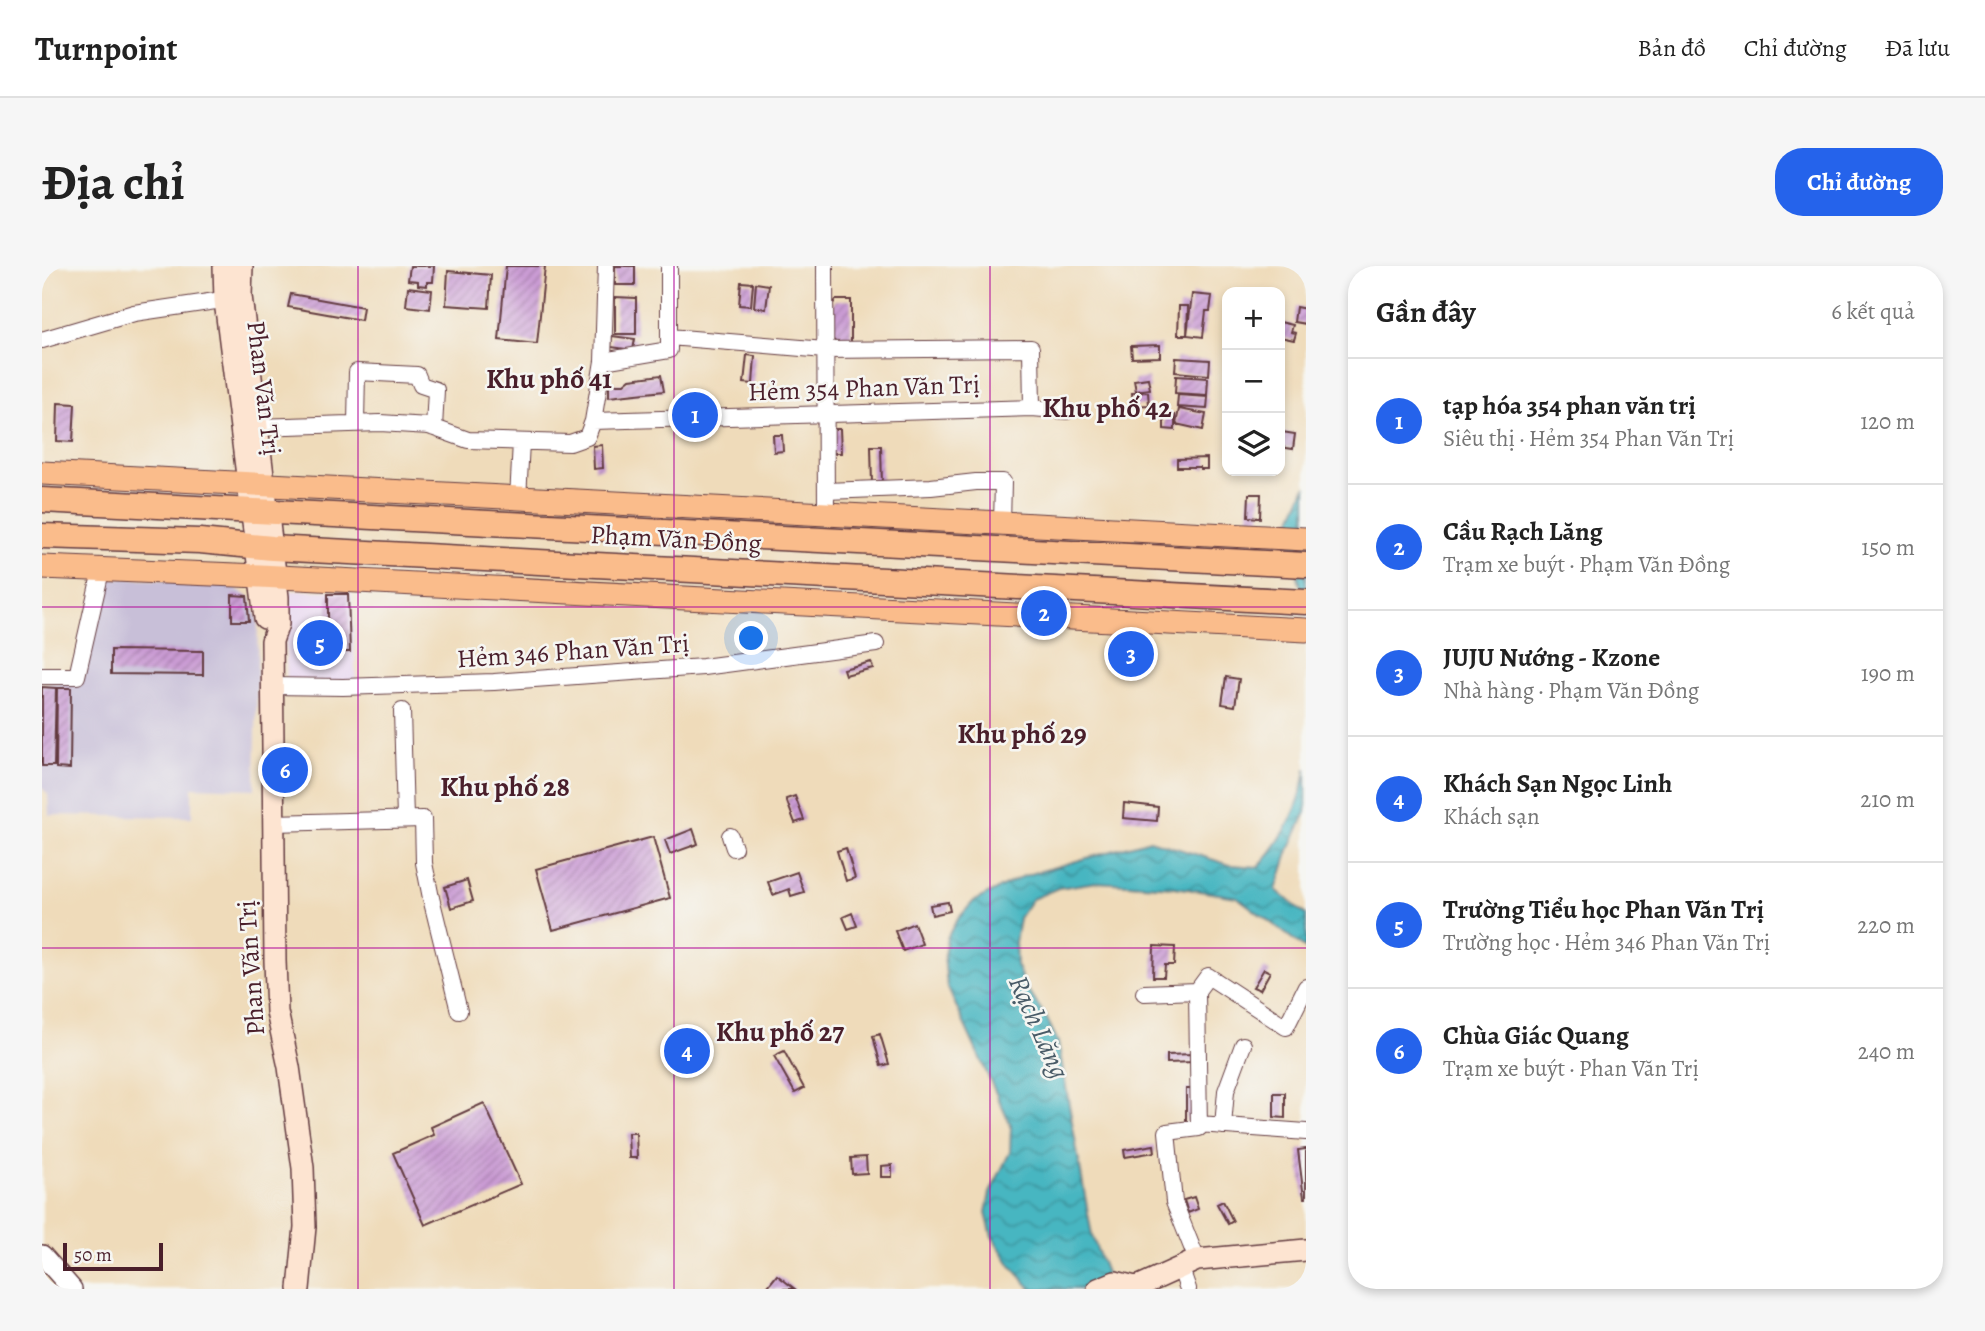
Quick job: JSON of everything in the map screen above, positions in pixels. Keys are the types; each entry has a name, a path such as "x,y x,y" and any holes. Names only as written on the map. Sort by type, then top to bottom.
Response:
{"highway":[{"name":"Phạm Văn Đồng","path":"42,500 1306,565"},
{"name":"Phạm Văn Đồng","path":"42,536 200,541 264,547 1306,602"}],"main road":[{"name":"Phan Văn Trị","path":"224,266 233,299 257,427 256,485"},
{"name":"Phan Văn Trị","path":"242,266 233,299 268,576 278,624 272,641 277,1012 289,1067 303,1168 304,1227 299,1289"},
{"name":"Phạm Văn Đồng","path":"42,472 1306,540"},
{"path":"478,497 478,523"},
{"path":"998,550 1002,524"},
{"path":"42,567 268,576 1306,630"},
{"path":"1120,1287 1189,1263 1306,1251"}],"street":[{"path":"257,427 356,423 434,428 468,440 521,442 570,443 587,437 593,421 603,361 606,266"},
{"path":"603,361 669,350 669,266"},
{"path":"825,266 826,514"},
{"path":"42,340 134,313 233,299"},
{"path":"669,337 825,351 1031,348 1032,408"},
{"path":"356,423 357,372 387,373 417,375 421,385 436,390 434,428"},
{"name":"Hẻm 354 Phan Văn Trị","path":"593,421 1032,408 1067,411"},
{"path":"518,499 521,442"},
{"path":"826,491 931,487 976,481 1003,482 1002,524"},
{"path":"42,677 77,676 101,571"},
{"name":"Hẻm 346 Phan Văn Trị","path":"272,686 343,687 494,682 693,668 876,644"},
{"path":"402,711 405,819"},
{"path":"273,823 423,819 425,863 431,898 459,1011"},
{"path":"1188,1289 1189,1263 1174,1202 1167,1132 1199,1128 1197,991 1208,976 1286,1027 1306,987"},
{"path":"1144,993 1197,991"},
{"path":"1223,1126 1226,1091 1243,1045"},
{"path":"1199,1124 1306,1132"},
{"path":"42,1255 72,1289"}],"shaded area":[{"path":"103,577 228,584 250,597 258,619 255,789 192,787 192,817 49,815 48,794 42,788 42,684 83,679"},
{"path":"289,591 352,591 356,683 287,684 284,604"}],"water":[{"path":"1306,486 1306,609 1287,530"},
{"name":"Rạch Lăng","path":"1306,768 1306,812 1289,850 1276,890 1306,915 1306,949 1237,897 1175,887 1096,882 1058,888 1032,899 1019,918 1015,942 1016,965 1025,986 1046,1017 1058,1042 1092,1236 1112,1289 1032,1289 1012,1267 992,1236 986,1213 990,1193 1010,1152 1011,1126 947,986 944,955 947,938 956,921 974,901 1024,876 1150,840 1230,865 1259,867 1276,845 1296,809"}],"building":[{"path":"410,266 434,266 433,282 427,282 427,286 408,280"},
{"path":"506,266 545,266 537,344 499,340"},
{"path":"615,266 635,266 635,285 615,285"},
{"path":"448,271 491,275 489,308 446,305"},
{"path":"741,282 753,283 751,306 739,305"},
{"path":"756,283 769,285 766,309 754,307"},
{"path":"408,287 432,290 430,309 406,306"},
{"path":"291,294 363,307 361,320 288,307"},
{"path":"1192,294 1212,296 1210,311 1206,311 1203,337 1187,335"},
{"path":"615,297 636,298 636,334 615,334"},
{"path":"836,300 851,300 851,344 838,344 832,339 832,305"},
{"path":"1179,306 1188,306 1187,335 1178,335"},
{"path":"1296,307 1306,309 1306,324 1294,322"},
{"path":"1285,323 1293,325 1291,332 1296,333 1294,340 1285,338"},
{"path":"612,336 635,339 633,350 611,347"},
{"path":"1160,345 1160,357 1132,358 1131,346"},
{"path":"747,355 755,356 753,384 744,383"},
{"path":"1176,358 1210,360 1209,375 1175,372"},
{"path":"661,375 664,391 609,397 609,384 624,384 630,379"},
{"path":"1176,376 1208,378 1207,395 1175,393"},
{"path":"1148,378 1150,389 1136,391 1134,380"},
{"path":"1148,392 1149,405 1133,406 1132,393"},
{"path":"1178,395 1208,397 1207,409 1177,407"},
{"path":"58,403 75,404 73,442 57,441"},
{"path":"1179,409 1206,414 1203,430 1176,424"},
{"path":"1164,415 1175,415 1175,430 1164,429"},
{"path":"830,429 840,429 841,453 831,453"},
{"path":"1285,432 1295,434 1293,449 1285,448"},
{"path":"773,435 782,435 783,451 774,452"},
{"path":"602,445 603,468 594,469 593,446"},
{"path":"871,446 881,446 882,485 872,485"},
{"path":"1207,458 1207,469 1177,467 1177,459"},
{"path":"1249,494 1261,494 1260,518 1248,517"},
{"path":"328,594 348,594 350,652 329,652 328,628 323,628 323,619 328,619"},
{"path":"232,595 247,596 249,621 232,621"},
{"path":"111,650 203,651 203,675 111,674"},
{"path":"871,662 873,668 845,675 843,669"},
{"path":"1226,677 1239,679 1235,706 1222,704"},
{"path":"42,687 56,688 54,766 42,766"},
{"path":"57,688 71,688 70,769 56,768"},
{"path":"795,796 804,820 795,823 786,799"},
{"path":"1124,803 1158,807 1157,821 1123,818"},
{"path":"693,829 698,844 670,854 665,840"},
{"path":"653,837 670,898 553,930 536,869"},
{"path":"846,848 855,878 846,881 837,851"},
{"path":"797,872 804,892 791,896 789,889 773,895 768,882"},
{"path":"467,880 473,901 451,908 445,887"},
{"path":"948,902 950,911 932,915 930,905"},
{"path":"852,913 857,926 848,929 843,917"},
{"path":"914,923 922,944 903,951 895,931"},
{"path":"1154,946 1175,947 1174,965 1165,965 1164,977 1153,977"},
{"path":"1264,969 1270,972 1260,990 1253,987"},
{"path":"880,1034 889,1064 881,1066 873,1036"},
{"path":"784,1051 804,1088 795,1093 774,1056"},
{"path":"1193,1054 1194,1062 1167,1063 1167,1055"},
{"path":"1186,1089 1196,1089 1197,1121 1186,1121"},
{"path":"1274,1093 1285,1093 1285,1118 1274,1117"},
{"path":"484,1103 521,1184 425,1225 393,1153 434,1135 431,1127"},
{"path":"628,1133 636,1133 637,1158 629,1158"},
{"path":"1154,1145 1155,1152 1125,1157 1124,1150"},
{"path":"1306,1149 1306,1198 1304,1198 1298,1150"},
{"path":"866,1157 867,1173 852,1174 851,1158"},
{"path":"892,1165 892,1177 881,1177 881,1166"},
{"path":"1194,1197 1198,1209 1188,1213 1184,1200"},
{"path":"1223,1201 1233,1221 1228,1224 1217,1204"},
{"path":"777,1275 795,1289 772,1289 768,1286"}],"place":[{"name":"tạp hóa 354 phan văn trị","path":"695,415"},
{"name":"Cầu Rạch Lăng","path":"1044,613"},
{"name":"Trường Tiểu học Phan Văn Trị","path":"320,643"},
{"name":"JUJU Nướng - Kzone","path":"1131,654"},
{"name":"Chùa Giác Quang","path":"285,770"},
{"name":"Khách Sạn Ngọc Linh","path":"687,1051"}],"district":[{"name":"Khu phố 41","path":"549,379"},
{"name":"Khu phố 42","path":"1107,408"},
{"name":"Khu phố 29","path":"1022,734"},
{"name":"Khu phố 28","path":"505,787"},
{"name":"Khu phố 27","path":"780,1032"}]}
